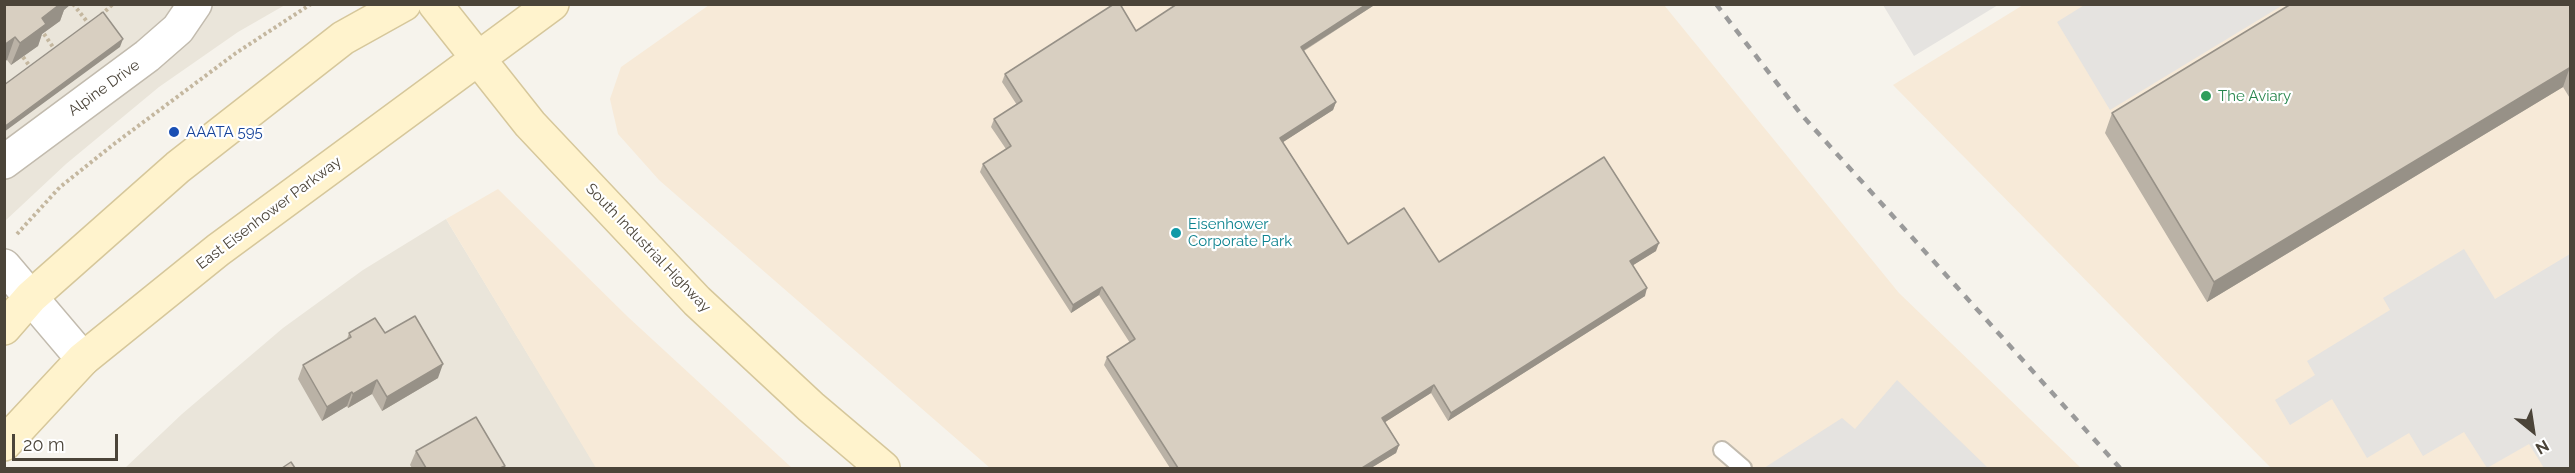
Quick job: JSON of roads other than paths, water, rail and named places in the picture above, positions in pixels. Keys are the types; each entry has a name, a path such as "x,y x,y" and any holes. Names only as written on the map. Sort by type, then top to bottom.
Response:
{"main road":[{"path":"4,328 31,297 178,167 343,38 404,4"},
{"name":"South Industrial Highway","path":"435,4 530,124 698,301 811,407 883,468"},
{"name":"East Eisenhower Parkway","path":"4,444 83,359 257,219 552,4"}],"street":[{"name":"Alpine Drive","path":"4,162 147,56 178,29 195,4"},
{"path":"8,253 31,297 83,359"}],"lane":[{"path":"1722,450 1743,468"}],"railway":[{"path":"1716,4 1800,113 2120,468"}],"place":[{"name":"The Aviary","path":"2206,96"},
{"name":"AAATA 595","path":"174,132"},
{"name":"Eisenhower Corporate Park","path":"1176,233"}]}
